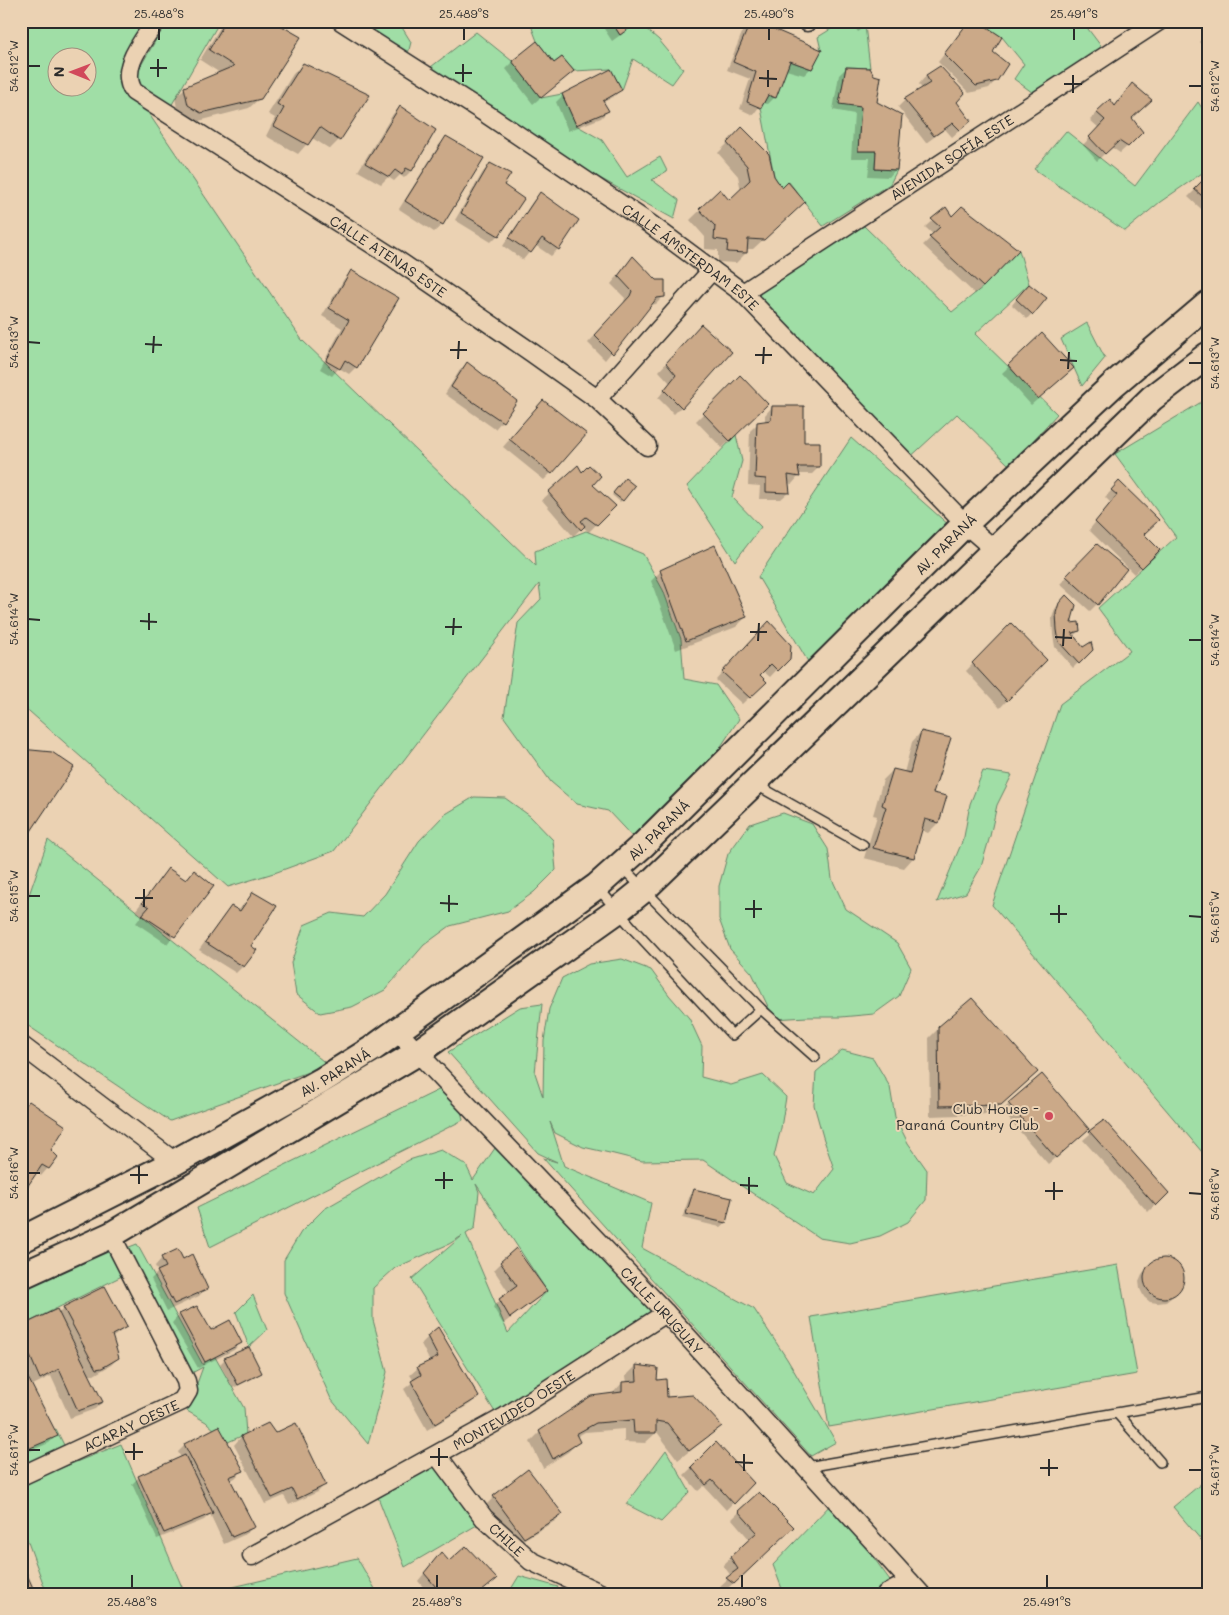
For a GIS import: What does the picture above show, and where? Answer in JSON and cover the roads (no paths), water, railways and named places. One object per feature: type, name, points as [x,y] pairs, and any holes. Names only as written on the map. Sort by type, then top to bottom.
[{"type":"street","name":"CALLE ATENAS ESTE","points":[[156,21],[137,51],[128,76],[129,85],[134,92],[394,258],[531,352],[597,399],[646,446]]},
{"type":"street","name":"CALLE ÁMSTERDAM ESTE","points":[[341,21],[486,113],[650,224],[743,293],[964,524],[995,550]]},
{"type":"street","name":"AVENIDA SOFÍA ESTE","points":[[743,293],[1159,21]]},
{"type":"street","points":[[597,399],[712,270]]},
{"type":"street","name":"AV. PARANÁ","points":[[21,1240],[175,1162],[321,1081],[372,1049],[597,886],[621,866],[964,524],[1114,384],[1208,304]]},
{"type":"street","name":"AV. PARANÁ","points":[[21,1276],[111,1235],[417,1053],[617,911],[643,890],[1152,398],[1208,355]]},
{"type":"street","name":"CALLE URUGUAY","points":[[397,1030],[666,1314],[916,1588]]},
{"type":"street","points":[[21,1045],[175,1162]]},
{"type":"street","name":"ACARAY OESTE","points":[[21,1476],[182,1401],[188,1391],[186,1381],[111,1235]]},
{"type":"street","name":"MONTEVIDEO OESTE","points":[[252,1556],[503,1418],[666,1314]]},
{"type":"street","name":"CHILE","points":[[437,1455],[484,1518],[531,1561],[602,1594]]},
{"type":"street","points":[[886,1594],[916,1588]]},
{"type":"lane","points":[[754,783],[864,845]]},
{"type":"lane","points":[[621,866],[762,1009],[815,1057]]},
{"type":"lane","points":[[597,886],[617,911],[732,1035],[762,1009]]},
{"type":"lane","points":[[806,1467],[1208,1397]]},
{"type":"lane","points":[[1117,1413],[1160,1462]]},
{"type":"place","name":"Club House - Paraná Country Club","points":[[1049,1116]]}]
